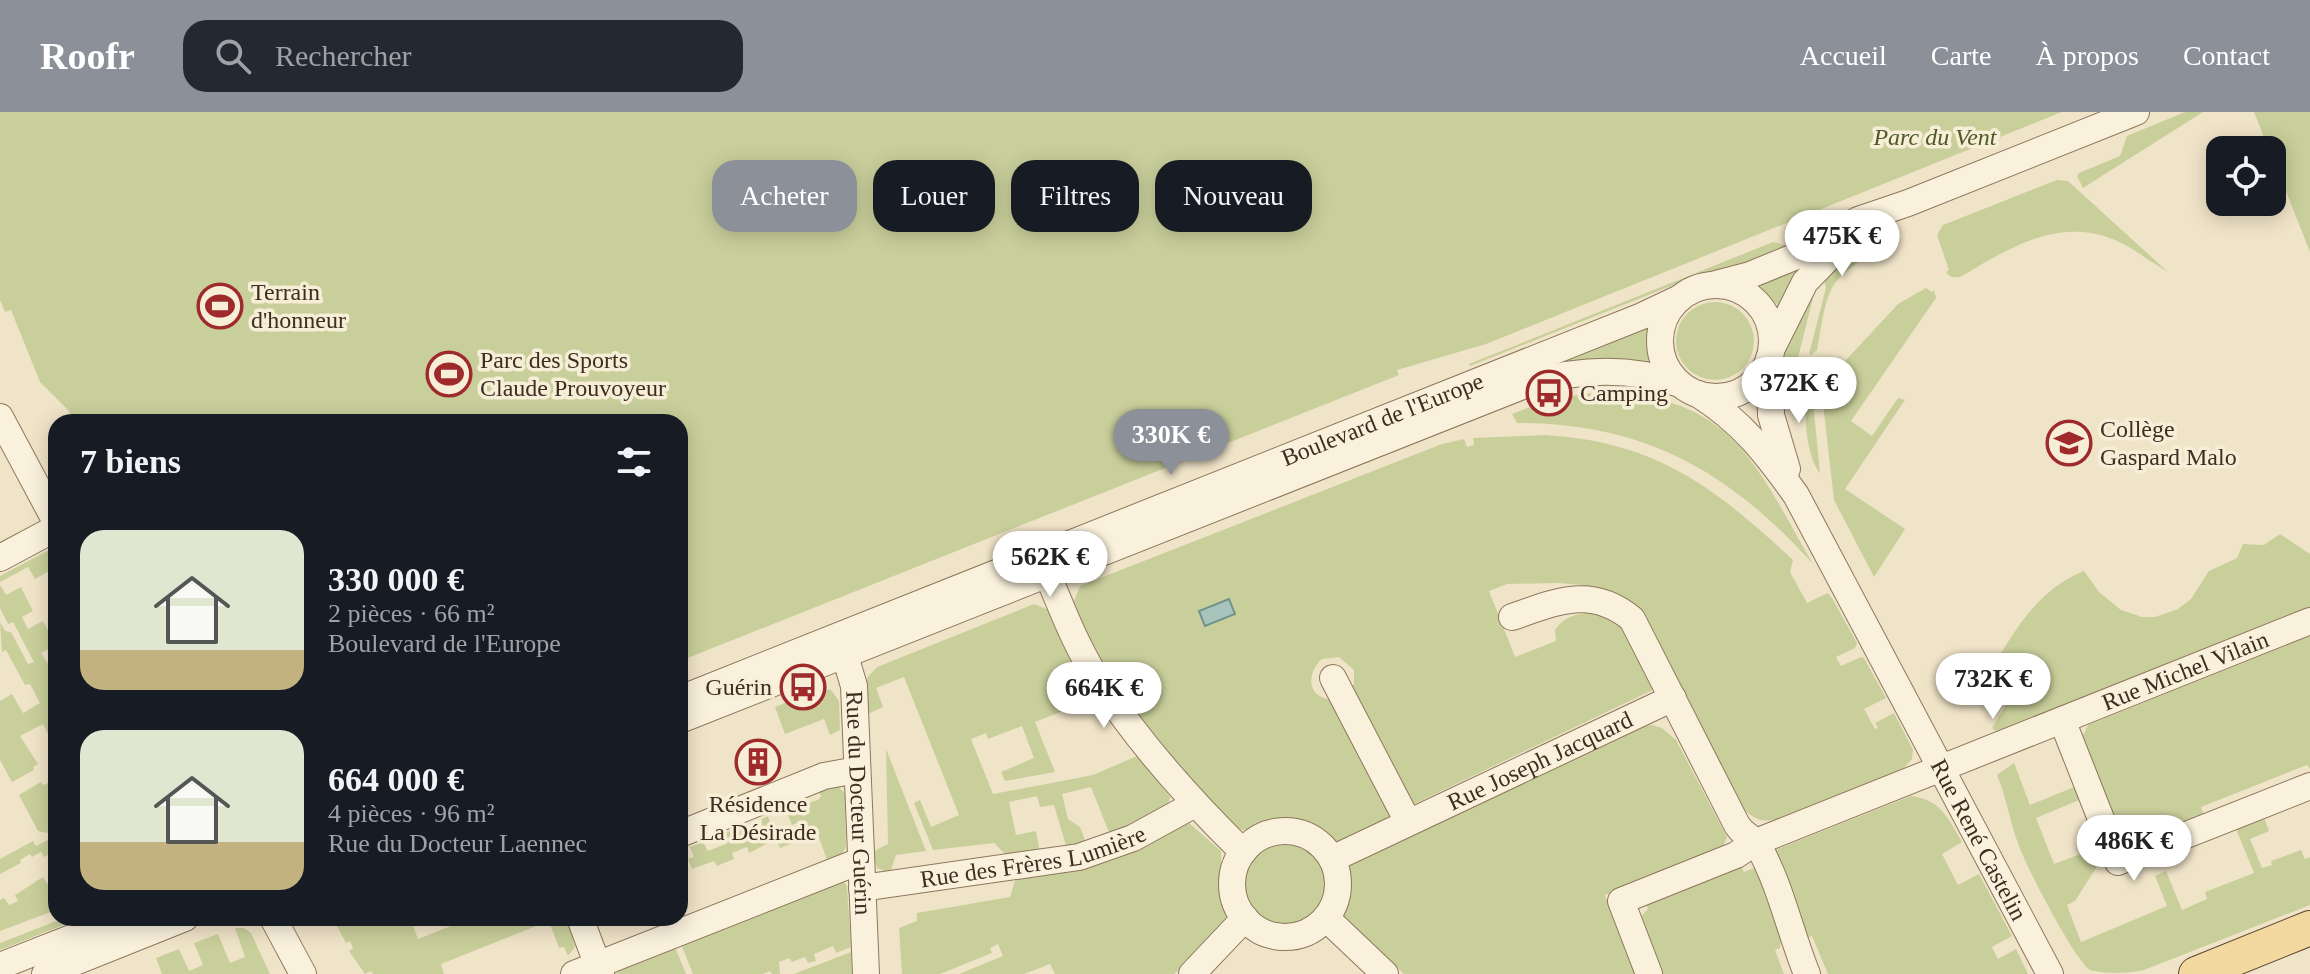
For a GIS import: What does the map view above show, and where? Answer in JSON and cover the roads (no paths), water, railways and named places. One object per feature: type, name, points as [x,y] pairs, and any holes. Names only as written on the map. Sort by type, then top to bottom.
[{"type":"main road","points":[[2196,974],[2310,928]]},
{"type":"main road","points":[[2238,974],[2310,945]]},
{"type":"street","points":[[1908,203],[1853,235],[1820,265],[1799,291],[1757,379],[1738,393],[1721,397],[1689,389],[1665,366],[1660,338],[1666,316],[1680,298],[1695,289],[1750,275],[1799,255],[1845,225],[2136,112]]},
{"type":"street","points":[[1712,285],[1735,288],[1755,300],[1770,325],[1770,354]]},
{"type":"street","name":"Boulevard de l'Europe","points":[[1044,565],[1680,298]]},
{"type":"street","name":"Rue René Castelin","points":[[1770,354],[1769,397],[1773,426],[1796,495]]},
{"type":"street","name":"Boulevard de l'Europe","points":[[688,696],[842,644],[1530,383],[1575,373],[1608,372],[1655,377],[1689,389]]},
{"type":"street","name":"Rue René Castelin","points":[[1689,389],[1738,423],[1761,446],[1796,495],[2050,974]]},
{"type":"street","points":[[0,417],[48,510]]},
{"type":"street","points":[[0,558],[48,530]]},
{"type":"street","points":[[1044,565],[1096,677],[1195,804],[1243,852]]},
{"type":"street","points":[[1512,617],[1583,598],[1614,606],[1637,627],[1740,830],[1756,842],[1783,901],[1807,974]]},
{"type":"street","name":"Rue Michel Vilain","points":[[1941,768],[2310,621]]},
{"type":"street","name":"Boulevard de l'Europe","points":[[688,716],[842,644]]},
{"type":"street","name":"Rue du Docteur Guérin","points":[[842,644],[854,686],[866,974]]},
{"type":"street","points":[[1333,678],[1408,822]]},
{"type":"street","name":"Rue Joseph Jacquard","points":[[1332,859],[1673,698]]},
{"type":"street","points":[[2062,720],[2118,862],[2310,786]]},
{"type":"street","points":[[1649,974],[1621,901],[1736,855],[1756,842],[1941,768]]},
{"type":"street","points":[[688,831],[815,780],[857,770]]},
{"type":"street","name":"Rue des Frères Lumière","points":[[862,888],[1079,857],[1133,838],[1195,804]]},
{"type":"street","points":[[1290,831],[1317,841],[1332,859],[1338,890],[1334,905],[1326,918],[1311,930],[1286,937],[1266,934],[1245,918],[1235,902],[1233,882],[1237,864],[1243,852],[1266,835],[1290,831]]},
{"type":"street","points":[[582,926],[590,971],[860,861]]},
{"type":"street","points":[[1192,974],[1245,918]]},
{"type":"street","points":[[1326,918],[1385,974]]},
{"type":"street","points":[[0,966],[102,926]]},
{"type":"street","points":[[45,974],[165,926]]},
{"type":"street","points":[[277,926],[303,974]]},
{"type":"water","points":[[1229,599],[1235,614],[1205,626],[1199,611]]},
{"type":"place","name":"Terrain d'honneur","points":[[220,306]]},
{"type":"place","name":"Parc des Sports Claude Prouvoyeur","points":[[449,374]]},
{"type":"place","name":"Camping","points":[[1549,393]]},
{"type":"place","name":"Collège Gaspard Malo","points":[[2069,443]]},
{"type":"place","name":"Guérin","points":[[803,687]]},
{"type":"place","name":"Résidence La Désirade","points":[[758,762]]},
{"type":"park label","name":"Parc du Vent","points":[[1935,137]]}]
